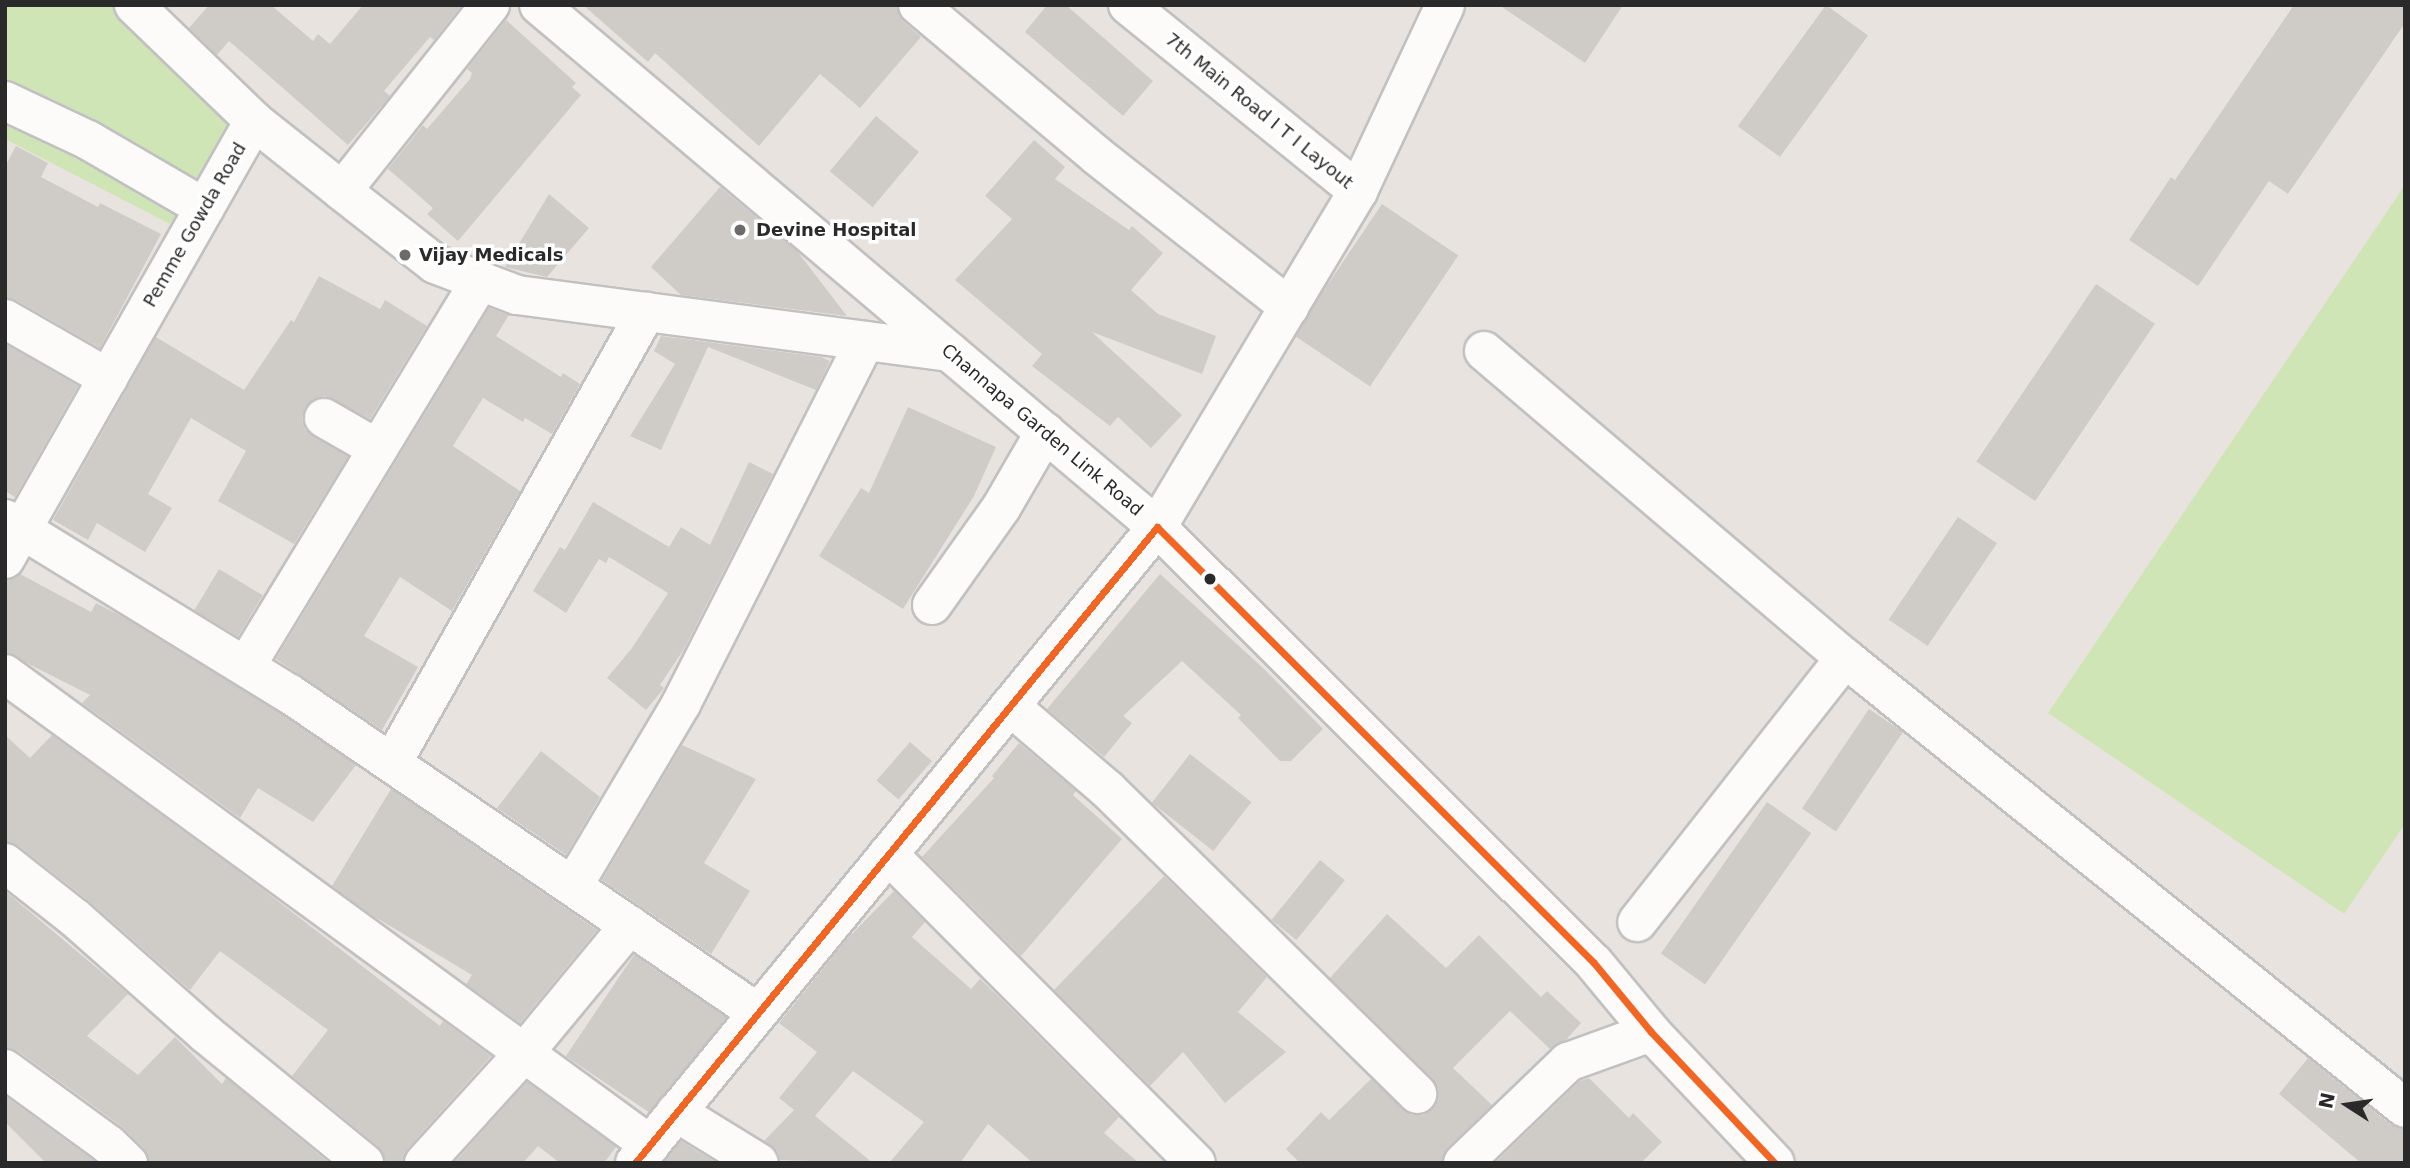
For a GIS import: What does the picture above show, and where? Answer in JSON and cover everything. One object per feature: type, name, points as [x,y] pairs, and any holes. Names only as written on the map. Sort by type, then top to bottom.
[{"type":"street","points":[[134,5],[254,121]]},
{"type":"street","points":[[342,191],[489,5]]},
{"type":"street","name":"Channapa Garden Link Road","points":[[538,5],[1157,527],[1594,963],[1651,1032],[1775,1163]]},
{"type":"street","points":[[918,5],[1096,156],[1289,307]]},
{"type":"street","name":"7th Main Road I T I Layout","points":[[1128,5],[1358,191]]},
{"type":"street","points":[[5,674],[524,1053],[642,1154],[1157,527],[1358,191],[1445,5]]},
{"type":"street","points":[[5,101],[88,140],[205,208]]},
{"type":"street","name":"Pemme Gowda Road","points":[[11,535],[108,378],[254,121],[435,264],[517,295],[949,352]]},
{"type":"street","points":[[246,666],[480,281]]},
{"type":"street","points":[[392,763],[646,312]]},
{"type":"street","points":[[5,319],[108,378]]},
{"type":"street","points":[[573,886],[681,704],[865,341]]},
{"type":"street","points":[[1484,351],[1845,658],[2405,1108]]},
{"type":"street","points":[[324,418],[378,449]]},
{"type":"street","points":[[932,605],[1001,508],[1045,432]]},
{"type":"street","points":[[11,535],[246,666],[758,1013]]},
{"type":"street","points":[[1637,922],[1845,658]]},
{"type":"street","points":[[1010,706],[1107,789],[1417,1094]]},
{"type":"street","points":[[888,855],[1196,1163]]},
{"type":"street","points":[[5,863],[365,1163]]},
{"type":"street","points":[[424,1163],[524,1053],[630,925]]},
{"type":"street","points":[[1463,1163],[1568,1062],[1651,1032]]},
{"type":"street","points":[[5,1069],[108,1144],[128,1163]]},
{"type":"street","points":[[676,1112],[759,1163]]},
{"type":"green space","points":[[5,5],[133,5],[251,103],[170,224],[5,139]]},
{"type":"green space","points":[[2405,185],[2405,824],[2344,914],[2048,713]]},
{"type":"building","points":[[209,5],[271,5],[313,41],[318,34],[330,44],[363,5],[462,5],[434,40],[430,37],[384,91],[390,96],[348,145],[229,41],[217,55],[189,28]]},
{"type":"building","points":[[583,5],[896,5],[903,21],[921,37],[860,108],[820,74],[759,146],[655,53],[648,62]]},
{"type":"building","points":[[1047,5],[1066,5],[1153,81],[1123,116],[1025,32]]},
{"type":"building","points":[[1499,5],[1623,5],[1585,63]]},
{"type":"building","points":[[1826,5],[1868,36],[1780,157],[1738,126]]},
{"type":"building","points":[[2294,5],[2405,5],[2405,23],[2288,194],[2269,181],[2198,286],[2129,240],[2171,177],[2175,180]]},
{"type":"building","points":[[506,20],[576,83],[572,87],[581,95],[458,241],[427,214],[433,208],[388,169],[423,125],[427,129],[470,79],[472,73],[467,69]]},
{"type":"building","points":[[876,116],[919,152],[873,207],[830,171]]},
{"type":"building","points":[[1034,140],[1065,167],[1055,179],[1129,230],[1132,226],[1163,253],[1131,290],[1158,314],[1216,336],[1202,374],[1092,332],[1182,415],[1151,448],[1118,417],[1110,426],[1032,366],[1042,354],[955,280],[1012,219],[985,196]]},
{"type":"building","points":[[16,146],[48,163],[41,177],[98,207],[100,203],[161,234],[100,348],[16,300],[5,297],[5,166]]},
{"type":"building","points":[[720,187],[797,251],[847,316],[681,295],[651,267]]},
{"type":"building","points":[[549,194],[589,228],[547,277],[505,267]]},
{"type":"building","points":[[1382,204],[1458,255],[1370,386],[1294,335]]},
{"type":"building","points":[[319,276],[380,309],[385,300],[427,326],[370,419],[325,396],[314,399],[305,407],[302,419],[305,430],[348,457],[294,544],[218,501],[246,451],[191,418],[148,494],[172,508],[145,552],[97,523],[88,540],[53,520],[156,337],[244,390],[291,320],[294,322]]},
{"type":"building","points":[[2096,284],[2155,324],[2035,501],[1976,461]]},
{"type":"building","points":[[489,308],[509,315],[496,336],[561,377],[563,373],[580,384],[552,434],[525,418],[523,422],[483,398],[453,446],[520,491],[452,611],[400,577],[364,636],[418,667],[382,730],[276,659]]},
{"type":"building","points":[[661,336],[821,357],[830,361],[816,390],[708,347],[661,450],[630,436],[675,364],[654,351]]},
{"type":"building","points":[[5,344],[78,386],[15,497],[5,491]]},
{"type":"building","points":[[908,407],[996,447],[974,496],[903,609],[819,556],[861,488],[869,493]]},
{"type":"building","points":[[749,462],[773,474],[684,649],[660,685],[664,688],[646,710],[607,678],[632,648],[668,593],[609,557],[606,563],[599,559],[566,613],[533,591],[560,547],[565,550],[593,502],[669,547],[681,527],[710,545]]},
{"type":"building","points":[[1958,517],[1997,543],[1928,646],[1889,620]]},
{"type":"building","points":[[219,569],[263,595],[238,636],[194,610]]},
{"type":"building","points":[[20,574],[91,612],[96,603],[125,618],[278,712],[356,765],[313,822],[258,788],[240,818],[82,703],[90,695],[5,652],[5,581]]},
{"type":"building","points":[[1160,574],[1263,668],[1323,729],[1291,761],[1280,761],[1238,718],[1241,715],[1182,661],[1123,716],[1132,723],[1104,757],[1047,709]]},
{"type":"building","points":[[1869,709],[1903,732],[1836,831],[1802,808]]},
{"type":"building","points":[[5,735],[30,758],[52,735],[253,882],[440,1026],[443,1021],[491,1056],[408,1148],[403,1163],[385,1163],[378,1146],[292,1076],[328,1030],[220,951],[190,990],[89,901],[19,846],[5,842]]},
{"type":"building","points":[[910,742],[932,761],[898,800],[877,780]]},
{"type":"building","points":[[1019,743],[1076,791],[1073,795],[1122,839],[1021,956],[922,857],[994,778],[992,776]]},
{"type":"building","points":[[682,745],[756,779],[704,863],[750,891],[711,954],[602,880]]},
{"type":"building","points":[[541,751],[600,797],[566,855],[497,808]]},
{"type":"building","points":[[1190,754],[1251,802],[1213,851],[1152,803]]},
{"type":"building","points":[[391,789],[597,930],[520,1023],[466,984],[472,975],[370,914],[332,886]]},
{"type":"building","points":[[1767,802],[1811,833],[1705,985],[1661,954]]},
{"type":"building","points":[[1320,860],[1345,880],[1296,940],[1272,920]]},
{"type":"building","points":[[1164,876],[1267,977],[1238,1012],[1286,1052],[1225,1103],[1183,1052],[1150,1086],[1054,990]]},
{"type":"building","points":[[5,891],[128,994],[87,1036],[138,1075],[175,1037],[222,1084],[226,1078],[329,1163],[149,1163],[144,1148],[121,1126],[18,1051],[5,1047]]},
{"type":"building","points":[[894,891],[925,922],[912,937],[971,989],[980,979],[1000,998],[1119,1117],[1104,1133],[1139,1163],[1033,1163],[988,1124],[960,1163],[889,1163],[924,1122],[853,1071],[815,1116],[873,1163],[780,1160],[778,1152],[764,1141],[794,1110],[779,1098],[817,1052],[779,1023],[847,939]]},
{"type":"building","points":[[1387,914],[1446,968],[1479,935],[1541,997],[1547,991],[1581,1023],[1566,1040],[1550,1049],[1510,1011],[1453,1068],[1492,1105],[1448,1147],[1442,1163],[1300,1163],[1286,1149],[1321,1112],[1329,1120],[1371,1079],[1411,1115],[1423,1115],[1432,1110],[1438,1100],[1438,1089],[1432,1078],[1330,978]]},
{"type":"building","points":[[634,955],[727,1018],[659,1119],[566,1056]]},
{"type":"building","points":[[2308,1058],[2391,1125],[2405,1129],[2405,1163],[2361,1163],[2279,1094]]},
{"type":"building","points":[[1589,1078],[1629,1118],[1633,1113],[1662,1142],[1641,1163],[1495,1163],[1580,1081]]},
{"type":"building","points":[[527,1082],[616,1147],[604,1163],[560,1163],[538,1146],[523,1163],[454,1163]]},
{"type":"building","points":[[5,1096],[96,1163],[46,1163],[5,1122]]},
{"type":"building","points":[[681,1141],[717,1163],[664,1162]]},
{"type":"transit line","points":[[635,1163],[1157,527],[1594,963],[1651,1032],[1775,1163]]},
{"type":"place","name":"Devine Hospital","points":[[740,230]]},
{"type":"place","name":"Vijay Medicals","points":[[405,255]]}]
